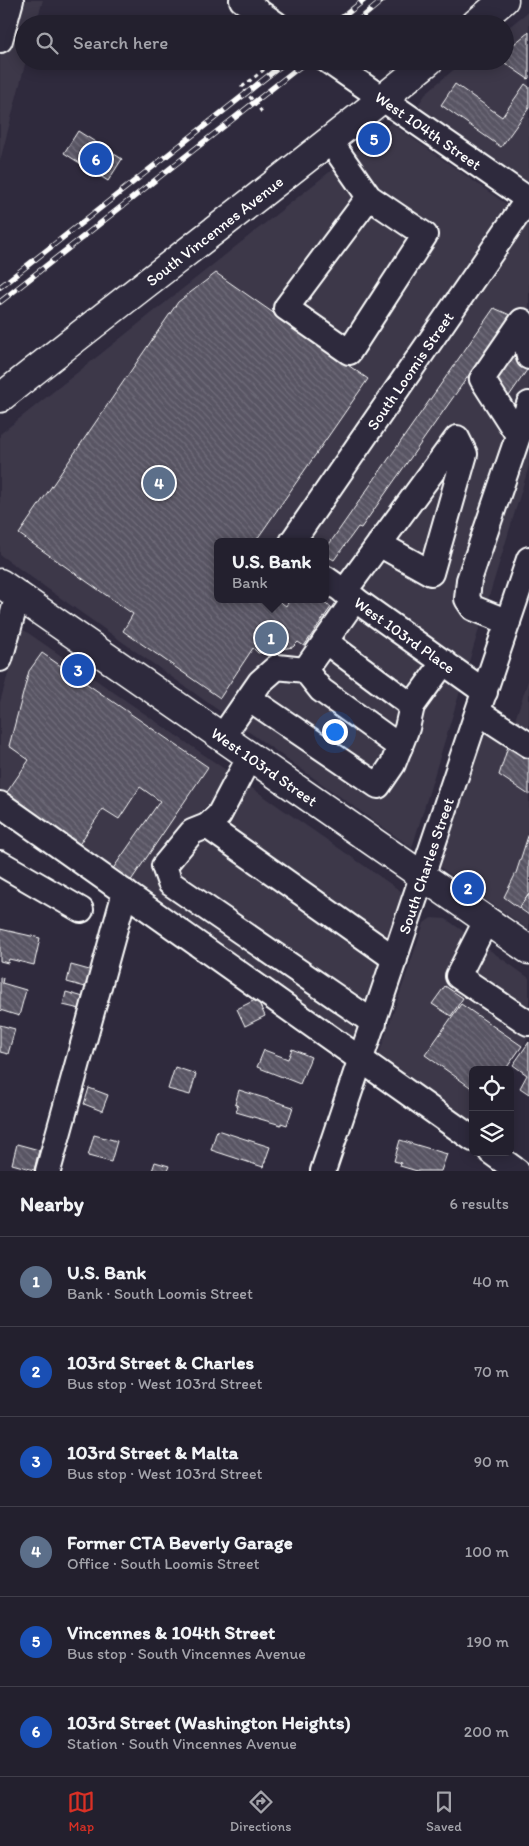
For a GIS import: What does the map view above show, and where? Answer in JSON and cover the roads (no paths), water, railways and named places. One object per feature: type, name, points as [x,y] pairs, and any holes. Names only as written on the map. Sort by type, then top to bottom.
[{"type":"main road","points":[[486,15],[504,0]]},
{"type":"main road","name":"South Vincennes Avenue","points":[[0,398],[122,301],[330,141],[418,70]]},
{"type":"main road","name":"West 103rd Street","points":[[9,589],[529,950]]},
{"type":"street","points":[[0,40],[11,0]]},
{"type":"street","points":[[242,0],[263,15]]},
{"type":"street","name":"West 104th Street","points":[[341,70],[528,200]]},
{"type":"street","points":[[330,141],[369,197],[425,235],[349,352],[286,308],[369,197]]},
{"type":"street","name":"South Loomis Street","points":[[295,538],[528,200]]},
{"type":"street","points":[[518,435],[482,379],[522,321],[529,357]]},
{"type":"street","points":[[508,622],[473,608],[467,599],[469,580],[529,404]]},
{"type":"street","points":[[305,670],[325,641],[379,544],[457,438],[465,454],[431,574],[379,544]]},
{"type":"street","name":"South Charles Street","points":[[323,1171],[529,558]]},
{"type":"street","name":"West 103rd Place","points":[[329,581],[444,662],[481,702],[529,745]]},
{"type":"street","points":[[0,659],[9,589]]},
{"type":"street","points":[[325,641],[412,706]]},
{"type":"street","points":[[250,698],[378,786],[394,764],[407,728],[412,706],[444,662]]},
{"type":"street","points":[[222,737],[260,682],[277,667],[305,670],[321,690],[400,747]]},
{"type":"street","points":[[250,756],[219,814],[207,826],[192,832],[164,866],[170,883],[374,1023]]},
{"type":"street","points":[[0,804],[469,1136]]},
{"type":"street","points":[[207,826],[394,959]]},
{"type":"street","points":[[0,864],[81,910]]},
{"type":"street","points":[[48,1171],[125,892]]},
{"type":"street","points":[[486,921],[458,976],[529,1022]]},
{"type":"street","points":[[496,1156],[517,1171]]},
{"type":"railway","points":[[345,15],[364,0]]},
{"type":"railway","points":[[365,15],[383,0]]},
{"type":"railway","points":[[0,287],[276,70]]},
{"type":"railway","points":[[0,302],[296,70]]},
{"type":"place","name":"Vincennes & 104th Street","points":[[374,139]]},
{"type":"place","name":"103rd Street (Washington Heights)","points":[[96,159]]},
{"type":"place","name":"Former CTA Beverly Garage","points":[[159,483]]},
{"type":"place","name":"U.S. Bank","points":[[271,638]]},
{"type":"place","name":"103rd Street & Malta","points":[[78,670]]},
{"type":"place","name":"103rd Street & Charles","points":[[468,888]]}]
